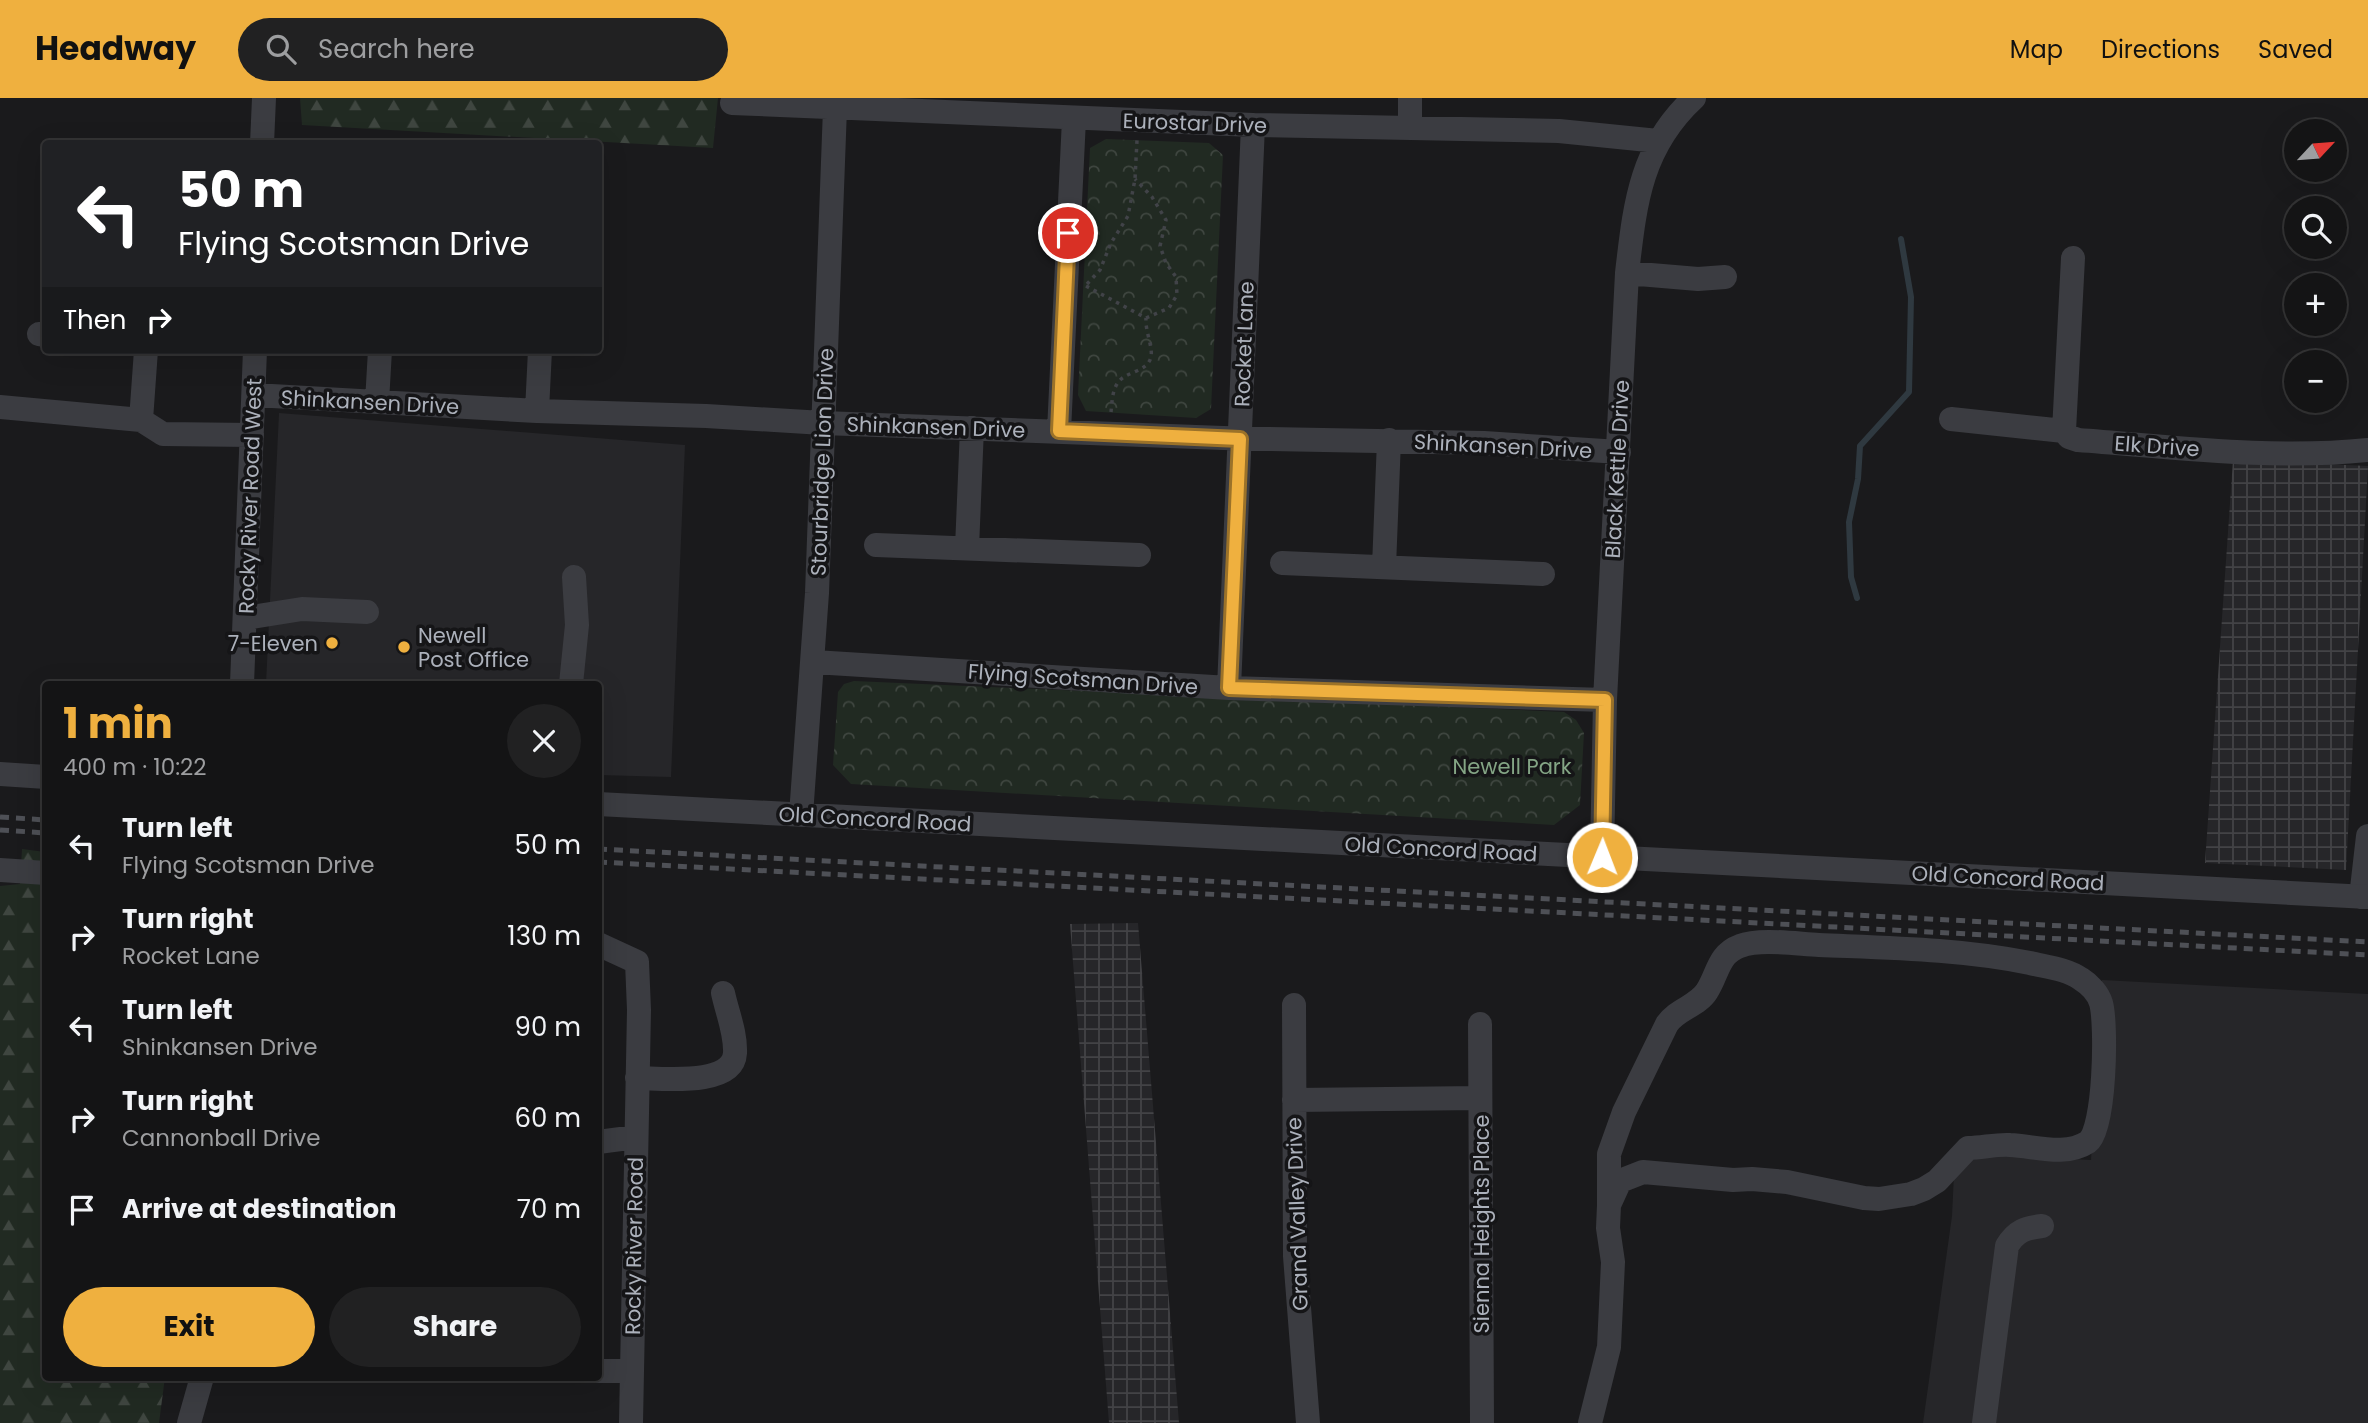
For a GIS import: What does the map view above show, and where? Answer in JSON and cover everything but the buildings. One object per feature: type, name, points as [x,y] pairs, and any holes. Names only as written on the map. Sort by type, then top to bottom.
[{"type":"street","points":[[262,140],[264,98]]},
{"type":"street","points":[[1410,98],[1410,128]]},
{"type":"street","name":"Black Kettle Drive","points":[[1602,857],[1605,700],[1627,273],[1634,213],[1648,161],[1658,141],[1682,109],[1694,98]]},
{"type":"street","name":"Eurostar Drive","points":[[732,103],[1074,119],[1559,131],[1658,141]]},
{"type":"street","name":"Stourbridge Lion Drive","points":[[801,815],[814,662],[835,108]]},
{"type":"street","points":[[1059,431],[1074,119]]},
{"type":"street","name":"Rocket Lane","points":[[1229,688],[1253,125]]},
{"type":"street","points":[[2064,431],[2073,258]]},
{"type":"street","points":[[1627,273],[1698,279],[1725,277]]},
{"type":"street","points":[[141,420],[146,354]]},
{"type":"street","name":"Rocky River Road West","points":[[243,681],[255,354]]},
{"type":"street","points":[[377,402],[380,354]]},
{"type":"street","points":[[537,411],[540,354]]},
{"type":"street","name":"Shinkansen Drive","points":[[254,395],[823,423],[1240,439],[1389,440],[1619,452]]},
{"type":"street","points":[[0,407],[141,420],[163,433],[252,435]]},
{"type":"street","name":"Elk Drive","points":[[1951,419],[2064,431],[2068,437],[2078,440],[2298,455],[2368,450]]},
{"type":"street","points":[[967,548],[972,428]]},
{"type":"street","points":[[1384,567],[1389,440]]},
{"type":"street","points":[[876,545],[1139,555]]},
{"type":"street","points":[[1282,563],[1543,573]]},
{"type":"street","points":[[571,681],[577,625],[574,577]]},
{"type":"street","points":[[246,618],[302,609],[367,612]]},
{"type":"street","name":"Flying Scotsman Drive","points":[[814,662],[1229,688],[1605,700]]},
{"type":"street","points":[[0,774],[42,777]]},
{"type":"street","name":"Old Concord Road","points":[[602,804],[2365,897]]},
{"type":"street","points":[[2365,897],[2368,836]]},
{"type":"street","points":[[0,870],[42,873]]},
{"type":"street","points":[[1590,1423],[1609,1347],[1613,1262],[1608,1228],[1609,1154],[1624,1112],[1674,1014],[1706,993],[1721,960],[1737,946],[1746,943],[1799,944],[1993,956],[2057,969],[2078,977],[2091,986],[2100,999],[2104,1020],[2104,1047],[2098,1126],[2092,1140],[2082,1145],[2071,1149],[2039,1149],[2008,1144],[1968,1148],[1937,1181],[1924,1189],[1879,1199],[1787,1182],[1752,1179],[1733,1181],[1643,1172],[1620,1181],[1609,1205]]},
{"type":"street","name":"Rocky River Road","points":[[602,946],[637,962],[639,1010],[631,1423]]},
{"type":"street","points":[[637,1073],[698,1078],[725,1071],[732,1064],[735,1055],[723,993]]},
{"type":"street","name":"Grand Valley Drive","points":[[1294,1005],[1295,1256],[1308,1423]]},
{"type":"street","name":"Sienna Heights Place","points":[[1480,1024],[1482,1423]]},
{"type":"street","points":[[1294,1100],[1480,1098]]},
{"type":"street","points":[[602,1141],[636,1137]]},
{"type":"street","points":[[1984,1423],[2007,1246],[2014,1233],[2027,1227],[2042,1226]]},
{"type":"street","points":[[602,1371],[631,1371]]},
{"type":"street","points":[[189,1423],[201,1381]]},
{"type":"path","points":[[1137,134],[1135,179],[1128,216],[1111,243],[1100,270],[1084,285],[1146,318]]},
{"type":"path","points":[[1135,179],[1152,197],[1166,220],[1160,246],[1178,285],[1177,295],[1169,308],[1146,318]]},
{"type":"path","points":[[1110,416],[1116,385],[1121,379],[1147,364],[1150,359],[1146,318]]},
{"type":"shaded area","points":[[279,413],[685,445],[671,777],[602,775],[602,681],[266,681]]},
{"type":"shaded area","points":[[2233,460],[2368,466],[2346,870],[2205,863]]},
{"type":"shaded area","points":[[1138,923],[1179,1423],[1109,1423],[1070,924]]},
{"type":"shaded area","points":[[2102,980],[2368,994],[2368,1423],[1923,1423],[1952,1216],[1955,1153],[2091,1160]]},
{"type":"green space","points":[[300,98],[718,98],[713,148],[302,125]]},
{"type":"green space","points":[[1106,139],[1209,143],[1223,155],[1211,409],[1196,418],[1086,411],[1078,395],[1090,148]]},
{"type":"green space","name":"Newell Park","points":[[854,681],[1564,712],[1576,720],[1584,733],[1580,805],[1554,825],[851,784],[833,765],[838,692],[844,684]]},
{"type":"green space","points":[[22,849],[42,852],[42,1381],[164,1381],[159,1423],[0,1423],[0,886],[20,884]]},
{"type":"waterway","points":[[1857,598],[1851,577],[1849,522],[1858,479],[1860,446],[1909,392],[1911,297],[1901,239]]},
{"type":"railway","points":[[0,817],[42,820]]},
{"type":"railway","points":[[0,830],[42,833]]},
{"type":"railway","points":[[602,849],[2368,942]]},
{"type":"railway","points":[[602,862],[2368,955]]},
{"type":"place","name":"7-Eleven","points":[[332,643]]},
{"type":"place","name":"Newell Post Office","points":[[404,647]]},
{"type":"route","points":[[1068,233],[1059,431],[1240,439],[1229,688],[1605,700],[1602,857]]}]
